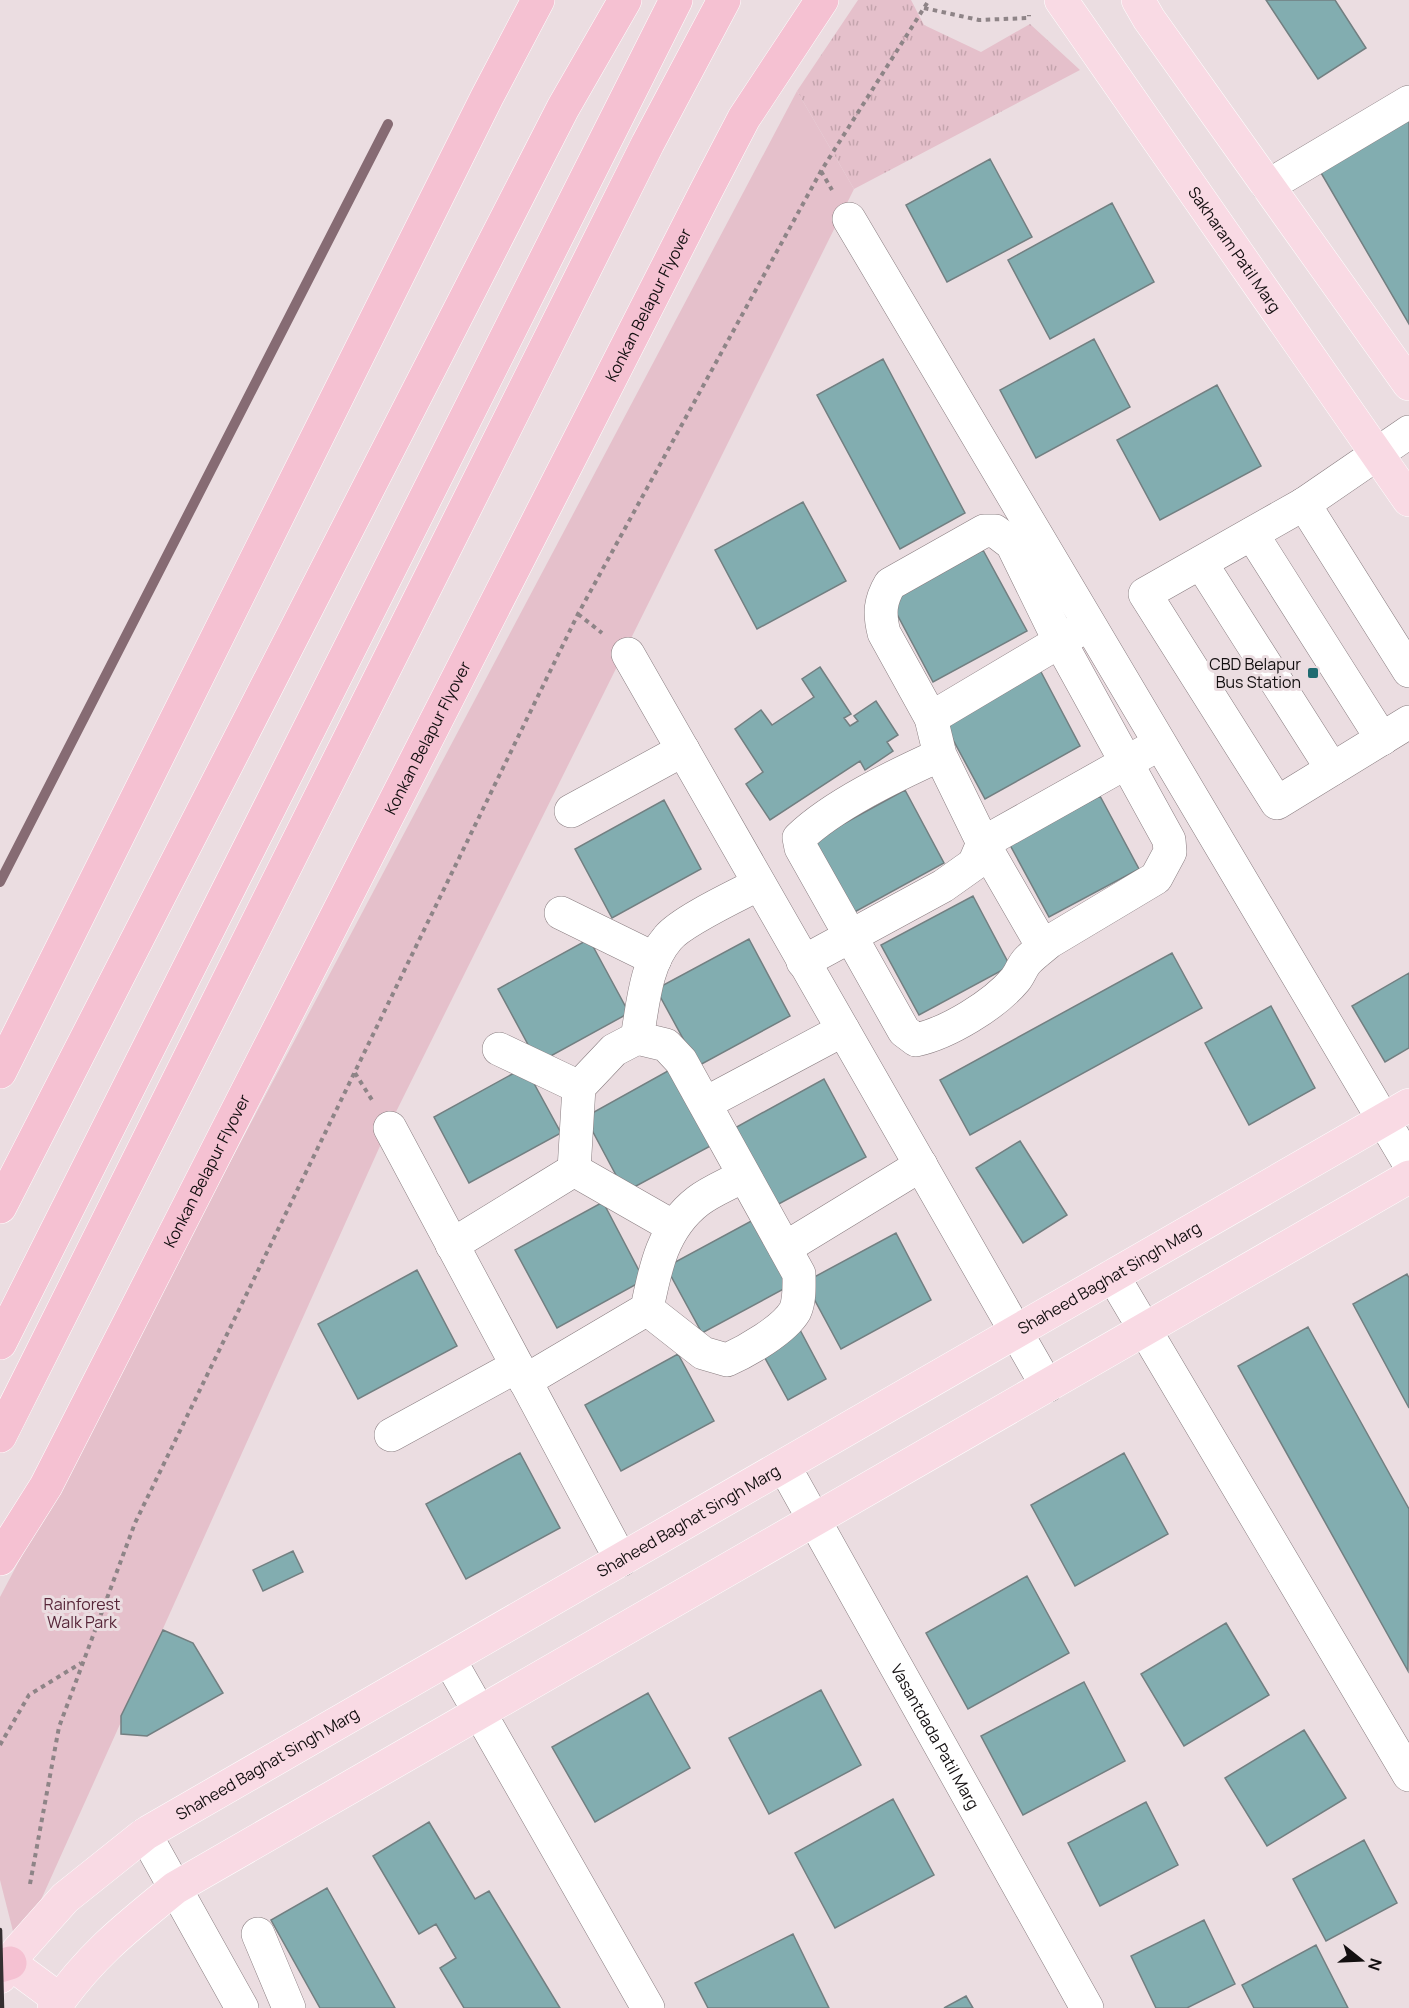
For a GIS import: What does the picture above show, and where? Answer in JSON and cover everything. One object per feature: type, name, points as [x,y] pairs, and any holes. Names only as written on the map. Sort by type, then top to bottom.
[{"type":"highway","points":[[0,1072],[487,97],[538,0]]},
{"type":"highway","points":[[0,1207],[563,108],[626,0]]},
{"type":"highway","points":[[0,1343],[676,0]]},
{"type":"highway","points":[[0,1437],[638,164],[724,0]]},
{"type":"highway","name":"Konkan Belapur Flyover","points":[[0,1559],[46,1486],[744,118],[822,0]]},
{"type":"main road","points":[[1138,0],[1409,384]]},
{"type":"main road","name":"Sakharam Patil Marg","points":[[1069,2],[1409,500]]},
{"type":"main road","name":"Shaheed Baghat Singh Marg","points":[[3,1969],[65,1898],[145,1834],[1396,1113]]},
{"type":"main road","points":[[3,1969],[57,2004],[107,1943],[175,1888],[1409,1177]]},
{"type":"street","points":[[1268,186],[1409,102]]},
{"type":"street","points":[[849,219],[1159,744],[1396,1113],[1409,1163]]},
{"type":"street","points":[[1252,534],[1395,730],[1277,803],[1145,594],[1304,504],[1409,432]]},
{"type":"street","points":[[1304,504],[1409,671]]},
{"type":"street","points":[[940,755],[890,780],[812,826],[800,838],[801,848],[904,1032],[916,1040],[930,1037],[993,1001],[1016,979],[1027,961],[1043,947],[1156,878],[1170,852],[1169,840],[1060,642],[1011,544],[995,531],[984,531],[890,584],[881,598],[880,619],[884,633],[931,718],[940,755],[983,843],[1043,947]]},
{"type":"street","points":[[1201,563],[1332,770]]},
{"type":"street","points":[[931,718],[1088,625]]},
{"type":"street","points":[[628,654],[1047,1386]]},
{"type":"street","points":[[803,962],[943,886],[974,864],[983,843],[1159,744]]},
{"type":"street","points":[[571,811],[683,750]]},
{"type":"street","points":[[637,1038],[647,984],[655,959],[669,937],[759,884]]},
{"type":"street","points":[[561,913],[655,959]]},
{"type":"street","points":[[705,1103],[843,1030]]},
{"type":"street","points":[[574,1170],[579,1087],[614,1050],[637,1038],[666,1045],[681,1061],[799,1274],[795,1310],[786,1321],[747,1351],[727,1360],[704,1353],[646,1309]]},
{"type":"street","points":[[499,1048],[579,1087]]},
{"type":"street","points":[[390,1128],[621,1560]]},
{"type":"street","points":[[785,1248],[921,1165]]},
{"type":"street","points":[[574,1170],[672,1226]]},
{"type":"street","points":[[452,1245],[574,1170]]},
{"type":"street","points":[[646,1309],[655,1266],[672,1226],[698,1200],[743,1176]]},
{"type":"street","points":[[1113,1276],[1409,1775]]},
{"type":"street","points":[[391,1435],[521,1373],[646,1309]]},
{"type":"street","name":"Vasantdada Patil Marg","points":[[784,1466],[1088,2008]]},
{"type":"street","points":[[449,1659],[648,2008]]},
{"type":"street","points":[[145,1834],[242,2008]]},
{"type":"street","points":[[258,1934],[289,2008]]},
{"type":"path","points":[[29,1892],[59,1727],[135,1523],[578,614],[821,171],[929,0]]},
{"type":"path","points":[[924,8],[979,20],[1029,18],[1027,9]]},
{"type":"path","points":[[0,1745],[29,1695],[83,1662]]},
{"type":"green space","points":[[858,0],[911,0],[924,25],[981,52],[1030,24],[1080,70],[854,189],[797,91]]},
{"type":"green space","name":"Rainforest Walk Park","points":[[797,91],[854,189],[389,1126],[18,1951],[0,1880],[0,1597]]},
{"type":"building","points":[[1266,0],[1335,0],[1366,48],[1318,79]]},
{"type":"building","points":[[1409,112],[1409,324],[1317,166]]},
{"type":"building","points":[[990,159],[1032,237],[947,282],[906,205]]},
{"type":"building","points":[[1112,203],[1154,282],[1050,339],[1008,260]]},
{"type":"building","points":[[1094,339],[1130,407],[1036,458],[1000,390]]},
{"type":"building","points":[[883,359],[965,513],[900,549],[817,395]]},
{"type":"building","points":[[1217,385],[1261,466],[1160,520],[1117,440]]},
{"type":"building","points":[[803,502],[846,581],[757,629],[715,550]]},
{"type":"building","points":[[983,550],[1027,631],[933,682],[890,601]]},
{"type":"building","points":[[820,667],[851,714],[844,718],[850,726],[858,721],[854,716],[876,701],[898,735],[887,742],[893,751],[865,770],[860,761],[770,820],[746,784],[763,772],[735,729],[761,710],[772,725],[814,697],[802,679]]},
{"type":"building","points":[[1040,670],[1080,746],[985,799],[944,723]]},
{"type":"building","points":[[905,790],[944,863],[851,914],[812,841]]},
{"type":"building","points":[[1100,796],[1139,869],[1049,917],[1010,845]]},
{"type":"building","points":[[664,800],[701,869],[612,918],[575,849]]},
{"type":"building","points":[[973,896],[1010,966],[919,1015],[881,945]]},
{"type":"building","points":[[589,939],[629,1013],[538,1063],[498,989]]},
{"type":"building","points":[[749,939],[790,1016],[698,1066],[656,989]]},
{"type":"building","points":[[1172,953],[1202,1008],[970,1135],[940,1080]]},
{"type":"building","points":[[1409,973],[1409,1048],[1385,1062],[1352,1006]]},
{"type":"building","points":[[1271,1006],[1315,1088],[1249,1125],[1205,1043]]},
{"type":"building","points":[[525,1067],[561,1133],[469,1183],[434,1117]]},
{"type":"building","points":[[675,1067],[716,1143],[625,1192],[585,1117]]},
{"type":"building","points":[[824,1079],[866,1157],[775,1206],[733,1129]]},
{"type":"building","points":[[1020,1141],[1067,1215],[1023,1243],[976,1168]]},
{"type":"building","points":[[603,1202],[644,1280],[557,1328],[515,1250]]},
{"type":"building","points":[[755,1219],[791,1285],[702,1333],[666,1267]]},
{"type":"building","points":[[896,1233],[931,1300],[841,1349],[805,1282]]},
{"type":"building","points":[[417,1270],[457,1346],[358,1399],[318,1324]]},
{"type":"building","points":[[1407,1274],[1409,1278],[1409,1408],[1353,1304]]},
{"type":"building","points":[[1308,1327],[1409,1509],[1408,1671],[1238,1366]]},
{"type":"building","points":[[799,1328],[826,1379],[788,1400],[760,1349]]},
{"type":"building","points":[[678,1354],[714,1421],[621,1471],[585,1405]]},
{"type":"building","points":[[520,1453],[560,1528],[466,1579],[426,1504]]},
{"type":"building","points":[[1124,1453],[1168,1534],[1075,1586],[1031,1505]]},
{"type":"building","points":[[293,1551],[303,1572],[263,1591],[253,1570]]},
{"type":"building","points":[[1027,1576],[1069,1653],[968,1709],[926,1633]]},
{"type":"building","points":[[1226,1623],[1269,1695],[1184,1746],[1141,1674]]},
{"type":"building","points":[[163,1630],[193,1643],[223,1693],[147,1736],[121,1734],[121,1716]]},
{"type":"building","points":[[1084,1682],[1125,1761],[1023,1815],[981,1736]]},
{"type":"building","points":[[821,1690],[861,1765],[769,1814],[729,1738]]},
{"type":"building","points":[[648,1693],[690,1768],[595,1822],[552,1747]]},
{"type":"building","points":[[1304,1730],[1346,1798],[1267,1846],[1225,1778]]},
{"type":"building","points":[[893,1799],[934,1875],[835,1928],[795,1853]]},
{"type":"building","points":[[1146,1802],[1178,1865],[1100,1906],[1068,1843]]},
{"type":"building","points":[[429,1822],[475,1899],[489,1891],[560,2008],[464,2008],[440,1968],[456,1958],[436,1924],[419,1934],[373,1856]]},
{"type":"building","points":[[1364,1840],[1397,1903],[1326,1941],[1293,1879]]},
{"type":"building","points":[[327,1888],[395,2008],[320,2008],[271,1920]]},
{"type":"building","points":[[1204,1920],[1235,1984],[1187,2008],[1156,2008],[1131,1956]]},
{"type":"building","points":[[793,1934],[829,2008],[708,2008],[695,1983]]},
{"type":"building","points":[[1316,1945],[1348,2008],[1254,2008],[1242,1985]]},
{"type":"building","points":[[966,1996],[973,2008],[944,2008]]},
{"type":"waterway","points":[[0,882],[388,124]]},
{"type":"railway","points":[[0,1930],[2,2008]]},
{"type":"place","name":"CBD Belapur Bus Station","points":[[1313,673]]}]
